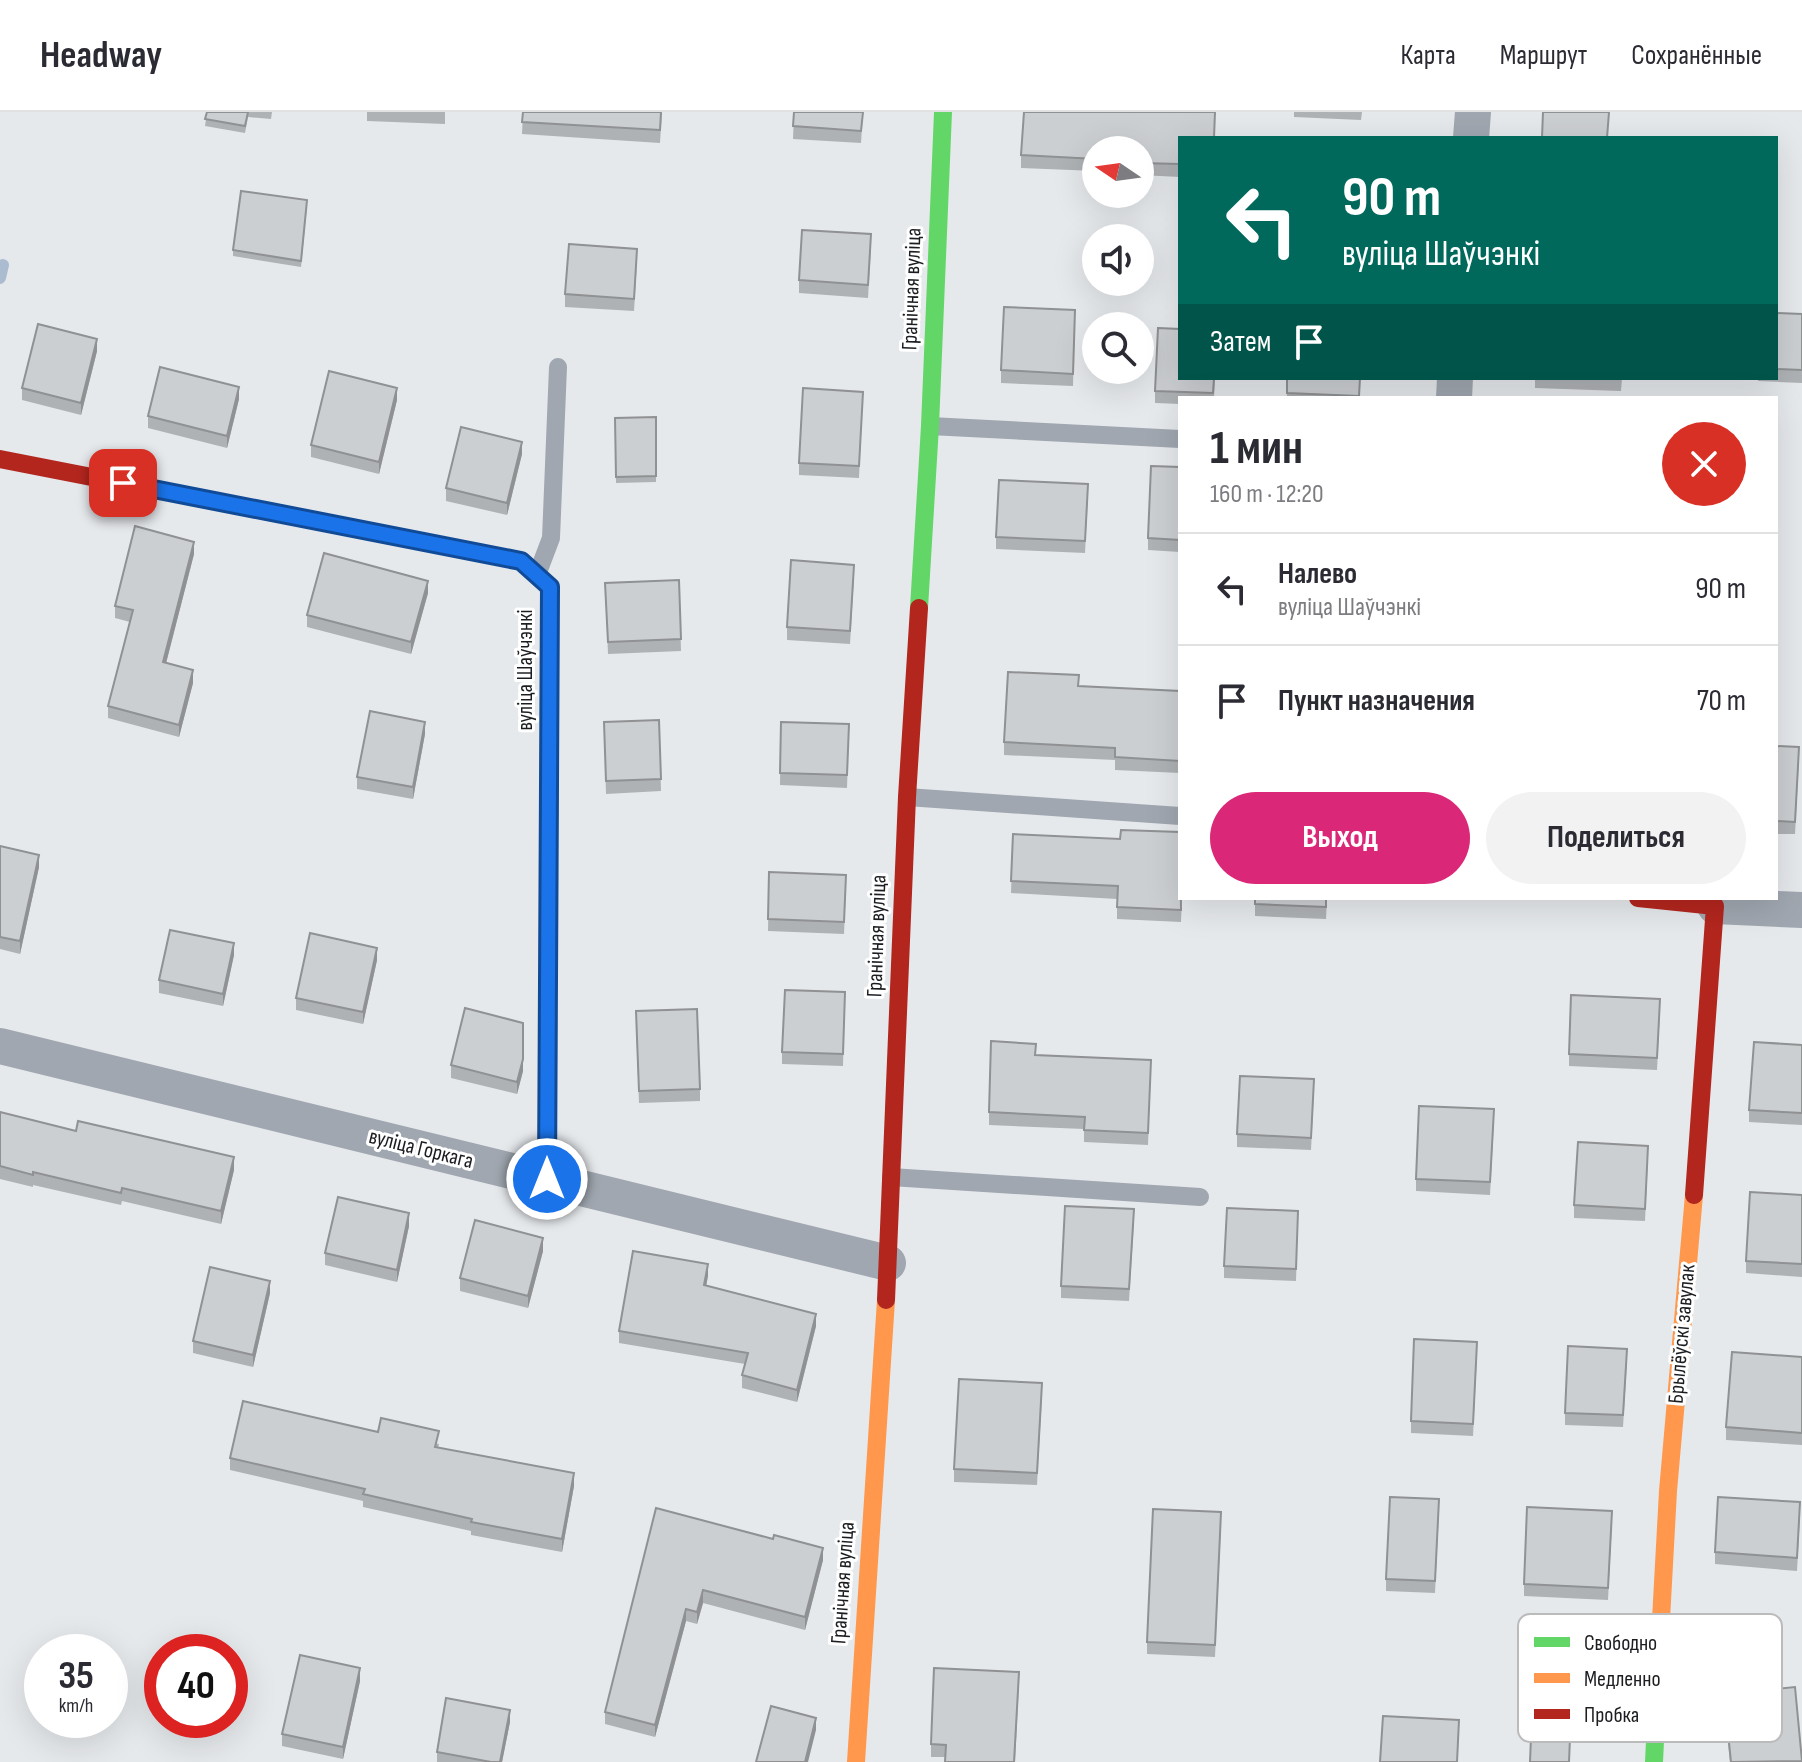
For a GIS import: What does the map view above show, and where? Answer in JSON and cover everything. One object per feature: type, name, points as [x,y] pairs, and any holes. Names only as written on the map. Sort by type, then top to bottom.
[{"type":"street","name":"Гранічная вуліца","points":[[856,1762],[888,1263],[907,797],[930,426],[943,112]]},
{"type":"street","points":[[1471,136],[1473,112]]},
{"type":"street","points":[[0,459],[521,561],[537,575]]},
{"type":"street","name":"вуліца Шаўчэнкі","points":[[537,575],[550,587],[547,1179]]},
{"type":"street","points":[[1657,900],[1802,910]]},
{"type":"street","name":"Брылёўскі завулак","points":[[1662,1614],[1668,1491],[1700,1128],[1715,906]]},
{"type":"street","name":"вуліца Горкага","points":[[0,1046],[888,1263]]},
{"type":"street","name":"Брылёўскі завулак","points":[[1654,1762],[1655,1742]]},
{"type":"lane","points":[[537,575],[551,538],[558,367]]},
{"type":"lane","points":[[930,426],[1178,439]]},
{"type":"lane","points":[[907,797],[1178,816]]},
{"type":"lane","points":[[891,1177],[1200,1197]]},
{"type":"building","points":[[207,112],[248,112],[245,126],[205,119]]},
{"type":"building","points":[[523,112],[661,112],[660,130],[522,122]]},
{"type":"building","points":[[794,112],[863,112],[861,131],[793,126]]},
{"type":"building","points":[[1024,112],[1215,112],[1214,136],[1178,136],[1178,164],[1154,163],[1154,136],[1082,136],[1082,158],[1021,155]]},
{"type":"building","points":[[1543,112],[1609,112],[1607,136],[1542,136]]},
{"type":"building","points":[[241,191],[307,200],[301,261],[233,250]]},
{"type":"building","points":[[802,230],[871,234],[868,285],[799,280]]},
{"type":"building","points":[[569,244],[637,249],[634,299],[565,294]]},
{"type":"building","points":[[1004,307],[1075,310],[1073,374],[1001,370]]},
{"type":"building","points":[[1778,313],[1802,314],[1802,370],[1778,369]]},
{"type":"building","points":[[38,324],[97,339],[81,403],[22,388]]},
{"type":"building","points":[[1158,328],[1178,329],[1178,380],[1214,380],[1213,393],[1155,391]]},
{"type":"building","points":[[160,367],[239,387],[227,436],[148,416]]},
{"type":"building","points":[[329,371],[397,388],[379,462],[311,445]]},
{"type":"building","points":[[1287,380],[1360,380],[1359,396],[1287,393]]},
{"type":"building","points":[[803,388],[863,392],[859,466],[799,463]]},
{"type":"building","points":[[656,417],[656,476],[616,477],[615,418]]},
{"type":"building","points":[[461,427],[522,442],[507,503],[446,488]]},
{"type":"building","points":[[1151,466],[1178,467],[1178,540],[1148,538]]},
{"type":"building","points":[[999,480],[1088,484],[1085,541],[996,537]]},
{"type":"building","points":[[135,526],[194,542],[163,662],[193,670],[179,725],[108,706],[133,610],[115,606]]},
{"type":"building","points":[[324,553],[428,581],[411,642],[307,615]]},
{"type":"building","points":[[791,560],[854,565],[850,631],[787,627]]},
{"type":"building","points":[[679,580],[681,639],[608,642],[605,583]]},
{"type":"building","points":[[1008,672],[1079,675],[1078,686],[1178,691],[1178,761],[1115,757],[1115,748],[1004,742]]},
{"type":"building","points":[[370,711],[425,722],[413,787],[357,777]]},
{"type":"building","points":[[659,720],[661,779],[606,781],[604,722]]},
{"type":"building","points":[[781,722],[849,724],[847,775],[780,773]]},
{"type":"building","points":[[1778,746],[1799,747],[1795,822],[1778,821]]},
{"type":"building","points":[[1121,830],[1178,832],[1178,900],[1181,900],[1181,910],[1117,907],[1118,886],[1011,881],[1013,834],[1120,839]]},
{"type":"building","points":[[0,846],[39,855],[20,941],[0,937]]},
{"type":"building","points":[[769,872],[846,875],[844,922],[768,919]]},
{"type":"building","points":[[1255,900],[1326,900],[1326,907],[1255,904]]},
{"type":"building","points":[[170,930],[234,943],[223,994],[159,980]]},
{"type":"building","points":[[310,933],[377,948],[363,1012],[296,998]]},
{"type":"building","points":[[785,990],[845,992],[843,1054],[782,1052]]},
{"type":"building","points":[[1571,995],[1660,999],[1657,1058],[1569,1054]]},
{"type":"building","points":[[465,1008],[523,1023],[523,1059],[517,1082],[451,1065]]},
{"type":"building","points":[[697,1009],[700,1089],[639,1091],[636,1011]]},
{"type":"building","points":[[991,1041],[1036,1044],[1035,1055],[1151,1060],[1148,1133],[1084,1130],[1085,1117],[989,1112]]},
{"type":"building","points":[[1754,1042],[1802,1045],[1802,1113],[1749,1110]]},
{"type":"building","points":[[1240,1076],[1314,1079],[1311,1138],[1237,1134]]},
{"type":"building","points":[[1419,1106],[1494,1109],[1490,1182],[1416,1179]]},
{"type":"building","points":[[0,1112],[76,1131],[78,1121],[234,1157],[221,1211],[122,1188],[121,1193],[0,1166]]},
{"type":"building","points":[[1578,1142],[1648,1146],[1645,1209],[1574,1205]]},
{"type":"building","points":[[1750,1192],[1802,1195],[1802,1264],[1746,1261]]},
{"type":"building","points":[[338,1197],[409,1213],[397,1270],[325,1253]]},
{"type":"building","points":[[1065,1206],[1134,1209],[1129,1289],[1061,1286]]},
{"type":"building","points":[[1227,1208],[1298,1211],[1296,1269],[1224,1266]]},
{"type":"building","points":[[475,1220],[543,1238],[528,1296],[460,1278]]},
{"type":"building","points":[[633,1251],[708,1264],[704,1285],[816,1314],[797,1390],[742,1375],[748,1353],[619,1331]]},
{"type":"building","points":[[210,1267],[270,1281],[253,1355],[193,1341]]},
{"type":"building","points":[[1414,1339],[1477,1342],[1473,1424],[1411,1421]]},
{"type":"building","points":[[1568,1346],[1627,1349],[1623,1415],[1565,1413]]},
{"type":"building","points":[[1732,1352],[1802,1357],[1802,1433],[1726,1427]]},
{"type":"building","points":[[959,1379],[1042,1383],[1037,1473],[954,1469]]},
{"type":"building","points":[[243,1401],[378,1432],[381,1418],[439,1431],[435,1447],[574,1473],[562,1539],[471,1522],[472,1519],[363,1494],[365,1489],[230,1458]]},
{"type":"building","points":[[1390,1497],[1439,1499],[1435,1581],[1386,1579]]},
{"type":"building","points":[[1718,1497],[1800,1502],[1797,1558],[1715,1552]]},
{"type":"building","points":[[1527,1507],[1612,1511],[1608,1588],[1524,1584]]},
{"type":"building","points":[[656,1508],[773,1539],[774,1535],[823,1548],[805,1617],[703,1590],[697,1612],[686,1609],[655,1725],[605,1712]]},
{"type":"building","points":[[1153,1509],[1221,1512],[1215,1645],[1147,1642]]},
{"type":"building","points":[[300,1655],[360,1668],[343,1747],[282,1734]]},
{"type":"building","points":[[934,1668],[1019,1672],[1014,1762],[945,1762],[946,1745],[931,1744]]},
{"type":"building","points":[[1795,1687],[1802,1761],[1731,1762],[1729,1742],[1782,1742],[1782,1688]]},
{"type":"building","points":[[446,1698],[510,1710],[500,1762],[437,1752]]},
{"type":"building","points":[[771,1706],[816,1718],[805,1762],[756,1762]]},
{"type":"building","points":[[1383,1716],[1459,1720],[1457,1762],[1380,1762]]},
{"type":"building","points":[[1531,1742],[1570,1742],[1569,1762],[1530,1762]]},
{"type":"waterway","points":[[0,278],[3,265]]},
{"type":"traffic: fast","points":[[919,608],[943,112]]},
{"type":"traffic: fast","points":[[547,1179],[550,669]]},
{"type":"traffic: fast","points":[[1654,1762],[1655,1742]]},
{"type":"traffic: slow","points":[[1661,1614],[1668,1491],[1694,1195]]},
{"type":"traffic: slow","points":[[856,1762],[886,1300]]},
{"type":"traffic: jam","points":[[0,459],[521,561],[550,587],[550,669]]},
{"type":"traffic: jam","points":[[886,1300],[907,797],[919,608]]},
{"type":"traffic: jam","points":[[1657,900],[1715,906],[1694,1195]]},
{"type":"route","points":[[123,483],[521,561],[550,587],[547,1179]]}]
